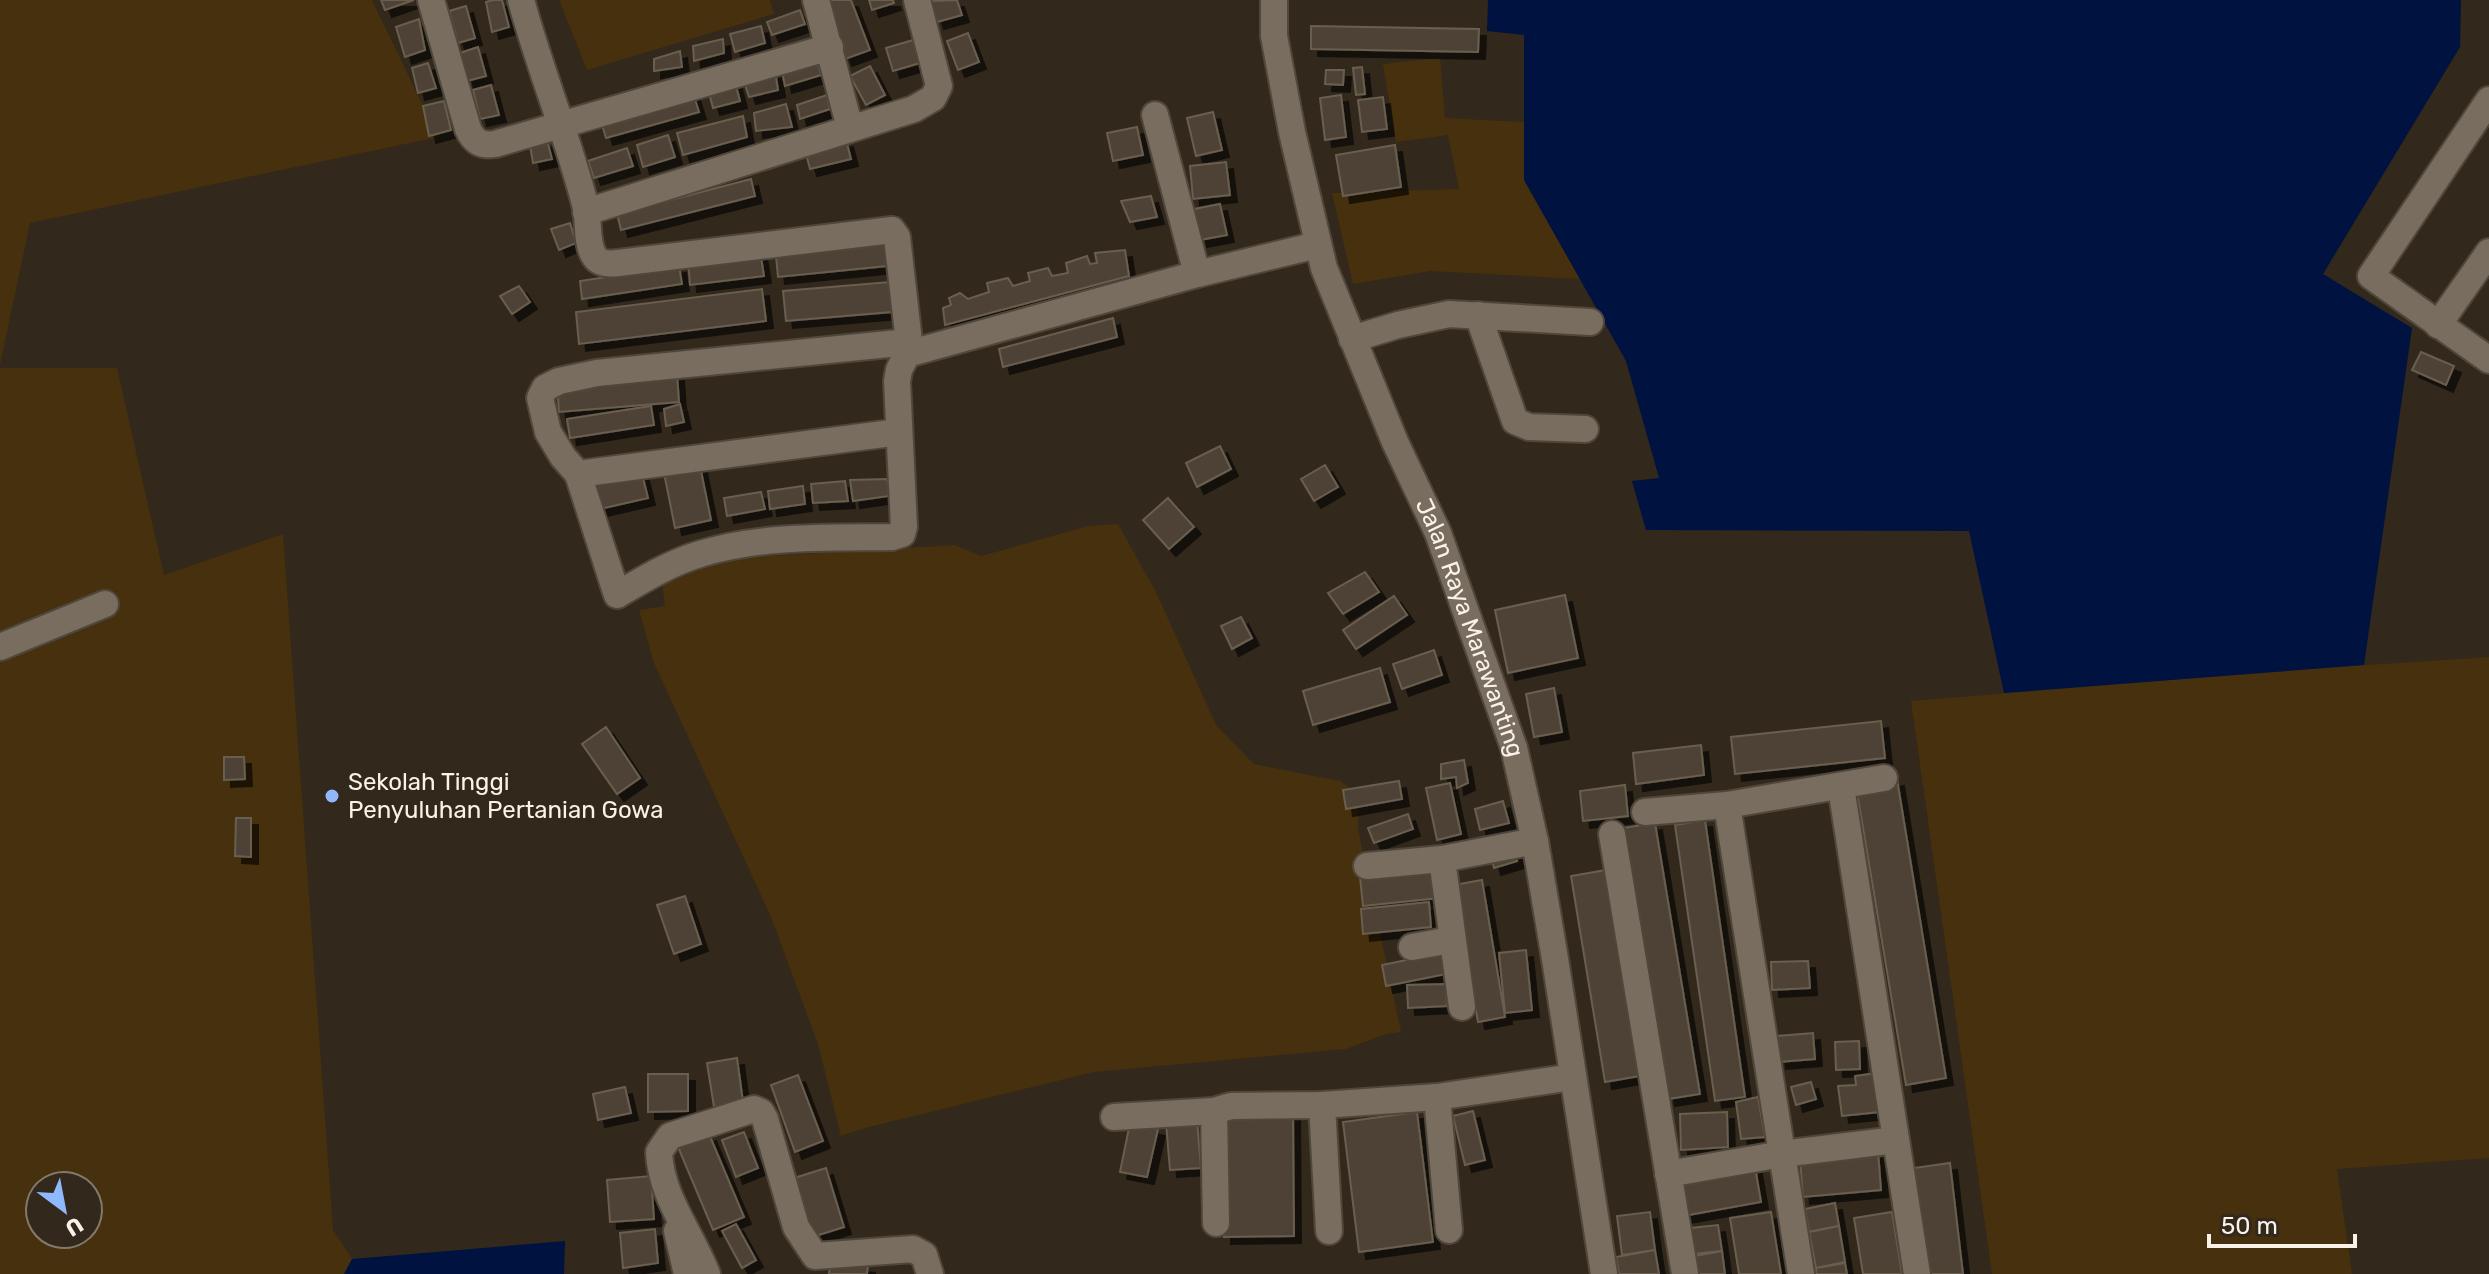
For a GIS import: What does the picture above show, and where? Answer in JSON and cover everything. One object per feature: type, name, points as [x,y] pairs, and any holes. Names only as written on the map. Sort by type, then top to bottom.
[{"type":"street","points":[[431,0],[472,138],[482,145],[495,144],[830,47]]},
{"type":"street","points":[[521,0],[562,125],[586,212],[591,250],[599,261],[611,264],[892,230],[897,237],[908,348],[897,381],[904,527],[900,536],[805,539],[720,548],[664,568],[617,595],[578,474],[554,444],[545,423],[540,398],[550,384],[624,370],[908,348],[1317,245]]},
{"type":"street","points":[[816,0],[850,128]]},
{"type":"street","points":[[586,212],[928,102],[937,92],[938,80],[917,0]]},
{"type":"street","name":"Jalan Raya Marawanting","points":[[1274,0],[1274,36],[1317,245],[1395,442],[1438,533],[1508,727],[1535,841],[1604,1274]]},
{"type":"street","points":[[1155,115],[1197,274]]},
{"type":"street","points":[[2485,115],[2371,276],[2489,360]]},
{"type":"street","points":[[2438,325],[2489,252]]},
{"type":"street","points":[[1352,339],[1438,315],[1590,322]]},
{"type":"street","points":[[1478,315],[1515,421],[1529,427],[1585,429]]},
{"type":"street","points":[[578,474],[899,432]]},
{"type":"street","points":[[0,647],[105,604]]},
{"type":"street","points":[[1645,812],[1727,805],[1884,778]]},
{"type":"street","points":[[1841,787],[1917,1274]]},
{"type":"street","points":[[1727,805],[1801,1274]]},
{"type":"street","points":[[1612,834],[1685,1274]]},
{"type":"street","points":[[1367,866],[1442,859],[1535,841]]},
{"type":"street","points":[[1442,859],[1462,1007]]},
{"type":"street","points":[[1412,947],[1451,940]]},
{"type":"street","points":[[1114,1117],[1214,1111],[1231,1106],[1322,1105],[1437,1097],[1573,1077]]},
{"type":"street","points":[[1437,1097],[1449,1230]]},
{"type":"street","points":[[1322,1105],[1329,1231]]},
{"type":"street","points":[[687,1274],[659,1152],[670,1136],[754,1109],[761,1112],[765,1119],[796,1227],[816,1265],[913,1249],[924,1255],[930,1274]]},
{"type":"street","points":[[1214,1111],[1216,1223]]},
{"type":"street","points":[[1668,1174],[1782,1154],[1896,1140]]},
{"type":"street","points":[[674,1208],[707,1274]]},
{"type":"shaded area","points":[[0,0],[372,0],[438,137],[30,223],[0,365]]},
{"type":"shaded area","points":[[559,0],[770,0],[774,14],[587,70]]},
{"type":"shaded area","points":[[1440,58],[1445,118],[1524,122],[1524,180],[1580,279],[1430,271],[1353,284],[1332,193],[1459,189],[1448,135],[1396,142],[1383,64]]},
{"type":"shaded area","points":[[0,368],[117,368],[164,575],[283,534],[333,1230],[352,1259],[344,1274],[0,1274]]},
{"type":"shaded area","points":[[1118,524],[1157,594],[1216,725],[1254,764],[1340,781],[1359,794],[1358,829],[1401,1032],[1386,1034],[1346,1049],[1094,1072],[841,1136],[818,1044],[771,917],[654,663],[639,610],[665,606],[660,567],[713,559],[955,545],[981,556],[1088,526]]},
{"type":"shaded area","points":[[2489,657],[2489,1158],[2337,1169],[2352,1274],[1992,1274],[1911,701]]},
{"type":"water","points":[[1488,0],[2461,0],[2460,47],[2323,274],[2412,328],[2364,665],[2004,693],[1969,531],[1646,530],[1632,481],[1659,478],[1626,361],[1524,180],[1524,35],[1487,31]]},
{"type":"water","points":[[565,1241],[564,1274],[344,1274],[352,1259]]},
{"type":"building","points":[[381,0],[414,0],[385,10]]},
{"type":"building","points":[[502,0],[509,27],[492,32],[486,2]]},
{"type":"building","points":[[824,0],[851,0],[870,50],[845,59]]},
{"type":"building","points":[[869,0],[893,0],[894,3],[872,10]]},
{"type":"building","points":[[957,0],[962,15],[937,22],[931,1]]},
{"type":"building","points":[[466,6],[475,38],[458,43],[449,11]]},
{"type":"building","points":[[800,10],[805,24],[772,35],[767,22]]},
{"type":"building","points":[[419,19],[425,50],[405,57],[396,27]]},
{"type":"building","points":[[761,26],[765,43],[735,52],[730,34]]},
{"type":"building","points":[[1311,26],[1479,29],[1478,52],[1311,49]]},
{"type":"building","points":[[968,33],[979,62],[958,70],[947,41]]},
{"type":"building","points":[[723,39],[724,53],[694,61],[693,46]]},
{"type":"building","points":[[913,40],[920,63],[893,71],[886,48]]},
{"type":"building","points":[[478,47],[486,76],[467,81],[460,53]]},
{"type":"building","points":[[680,51],[682,67],[654,71],[654,59]]},
{"type":"building","points":[[816,56],[821,75],[785,86],[781,67]]},
{"type":"building","points":[[428,63],[436,88],[418,93],[412,68]]},
{"type":"building","points":[[870,66],[885,95],[866,105],[850,76]]},
{"type":"building","points":[[1362,67],[1365,94],[1356,95],[1353,68]]},
{"type":"building","points":[[775,70],[778,90],[749,97],[743,78]]},
{"type":"building","points":[[1326,70],[1344,70],[1343,85],[1325,84]]},
{"type":"building","points":[[735,82],[740,101],[713,108],[708,89]]},
{"type":"building","points":[[491,85],[499,115],[480,119],[473,90]]},
{"type":"building","points":[[693,93],[699,112],[606,138],[600,118]]},
{"type":"building","points":[[827,95],[830,109],[800,119],[797,105]]},
{"type":"building","points":[[1341,95],[1346,137],[1325,140],[1320,98]]},
{"type":"building","points":[[1383,97],[1387,129],[1362,132],[1358,100]]},
{"type":"building","points":[[444,101],[451,130],[429,136],[423,106]]},
{"type":"building","points":[[786,104],[792,127],[756,131],[754,113]]},
{"type":"building","points":[[1213,112],[1222,150],[1196,156],[1187,118]]},
{"type":"building","points":[[743,116],[747,137],[683,155],[677,133]]},
{"type":"building","points":[[1137,127],[1143,155],[1113,161],[1107,133]]},
{"type":"building","points":[[668,135],[675,157],[643,167],[637,145]]},
{"type":"building","points":[[547,140],[552,159],[533,163],[530,145]]},
{"type":"building","points":[[846,140],[851,159],[810,169],[805,150]]},
{"type":"building","points":[[1395,145],[1401,187],[1343,196],[1336,155]]},
{"type":"building","points":[[627,148],[633,166],[594,178],[588,161]]},
{"type":"building","points":[[1226,162],[1230,195],[1193,199],[1190,166]]},
{"type":"building","points":[[751,179],[755,196],[621,230],[617,214]]},
{"type":"building","points":[[1151,196],[1157,217],[1130,222],[1121,201]]},
{"type":"building","points":[[1220,204],[1227,235],[1200,240],[1194,209]]},
{"type":"building","points":[[570,223],[576,243],[559,250],[551,229]]},
{"type":"building","points":[[893,233],[897,265],[778,277],[775,246]]},
{"type":"building","points":[[1125,250],[1129,276],[945,325],[943,308],[951,305],[949,298],[960,293],[968,299],[989,292],[987,283],[1008,278],[1013,286],[1030,281],[1028,273],[1048,268],[1052,276],[1068,273],[1066,263],[1087,256],[1090,264],[1097,263],[1095,253]]},
{"type":"building","points":[[760,251],[764,276],[690,285],[688,260]]},
{"type":"building","points":[[679,266],[682,284],[582,299],[580,281]]},
{"type":"building","points":[[890,282],[892,312],[786,321],[783,291]]},
{"type":"building","points":[[519,286],[530,302],[512,314],[500,296]]},
{"type":"building","points":[[762,289],[766,321],[579,344],[576,312]]},
{"type":"building","points":[[1113,318],[1117,337],[1003,367],[999,349]]},
{"type":"building","points":[[2421,352],[2454,366],[2446,385],[2412,370]]},
{"type":"building","points":[[677,374],[679,402],[559,412],[557,385]]},
{"type":"building","points":[[680,404],[684,422],[666,426],[664,409]]},
{"type":"building","points":[[651,406],[654,425],[570,438],[567,419]]},
{"type":"building","points":[[1220,446],[1231,469],[1197,487],[1186,463]]},
{"type":"building","points":[[1325,465],[1338,487],[1314,501],[1301,479]]},
{"type":"building","points":[[700,466],[711,520],[675,528],[664,473]]},
{"type":"building","points":[[641,470],[648,498],[600,509],[593,482]]},
{"type":"building","points":[[887,479],[889,496],[853,501],[850,480]]},
{"type":"building","points":[[845,481],[848,501],[813,503],[811,484]]},
{"type":"building","points":[[803,486],[805,504],[770,509],[768,491]]},
{"type":"building","points":[[761,492],[765,509],[727,516],[724,498]]},
{"type":"building","points":[[1168,498],[1194,527],[1169,549],[1143,520]]},
{"type":"building","points":[[1365,572],[1379,592],[1343,614],[1328,593]]},
{"type":"building","points":[[1565,595],[1578,658],[1508,673],[1495,610]]},
{"type":"building","points":[[1394,596],[1407,615],[1356,649],[1343,630]]},
{"type":"building","points":[[1241,617],[1252,638],[1232,649],[1221,626]]},
{"type":"building","points":[[1434,650],[1442,675],[1402,689],[1393,664]]},
{"type":"building","points":[[1380,668],[1390,702],[1313,725],[1303,691]]},
{"type":"building","points":[[1554,688],[1562,732],[1534,737],[1526,694]]},
{"type":"building","points":[[1881,721],[1885,758],[1735,774],[1731,737]]},
{"type":"building","points":[[606,727],[640,778],[617,794],[582,744]]},
{"type":"building","points":[[1701,745],[1704,775],[1636,784],[1633,753]]},
{"type":"building","points":[[224,757],[244,757],[245,779],[224,780]]},
{"type":"building","points":[[1464,760],[1468,783],[1457,788],[1456,777],[1441,779],[1441,764]]},
{"type":"building","points":[[1897,779],[1946,1078],[1906,1085],[1856,786]]},
{"type":"building","points":[[1399,781],[1402,799],[1346,809],[1343,790]]},
{"type":"building","points":[[1450,783],[1461,834],[1437,840],[1426,788]]},
{"type":"building","points":[[1625,785],[1628,816],[1583,821],[1580,791]]},
{"type":"building","points":[[1503,801],[1509,823],[1480,830],[1475,809]]},
{"type":"building","points":[[1408,814],[1413,829],[1374,843],[1368,828]]},
{"type":"building","points":[[236,818],[251,818],[251,857],[235,856]]},
{"type":"building","points":[[1705,820],[1745,1097],[1715,1101],[1675,825]]},
{"type":"building","points":[[1655,823],[1700,1094],[1668,1099],[1623,828]]},
{"type":"building","points":[[1514,850],[1517,861],[1494,868],[1491,857]]},
{"type":"building","points":[[1436,870],[1439,898],[1363,906],[1360,877]]},
{"type":"building","points":[[1606,870],[1640,1076],[1605,1082],[1571,876]]},
{"type":"building","points":[[1482,880],[1505,1017],[1478,1022],[1454,885]]},
{"type":"building","points":[[685,896],[701,944],[674,954],[657,905]]},
{"type":"building","points":[[1429,902],[1431,927],[1363,934],[1361,909]]},
{"type":"building","points":[[1526,950],[1532,1010],[1505,1013],[1499,953]]},
{"type":"building","points":[[1441,953],[1446,974],[1386,986],[1382,965]]},
{"type":"building","points":[[1808,961],[1810,988],[1772,990],[1771,962]]},
{"type":"building","points":[[1446,984],[1447,1006],[1408,1008],[1407,985]]},
{"type":"building","points":[[1813,1033],[1815,1059],[1779,1062],[1777,1036]]},
{"type":"building","points":[[1859,1041],[1860,1069],[1836,1070],[1835,1042]]},
{"type":"building","points":[[737,1058],[743,1102],[714,1107],[707,1063]]},
{"type":"building","points":[[1877,1073],[1880,1112],[1842,1116],[1838,1086],[1856,1085],[1855,1076]]},
{"type":"building","points":[[648,1074],[688,1074],[688,1111],[648,1112]]},
{"type":"building","points":[[798,1075],[823,1141],[795,1152],[771,1085]]},
{"type":"building","points":[[1811,1082],[1816,1099],[1796,1105],[1791,1087]]},
{"type":"building","points":[[625,1087],[631,1113],[598,1120],[593,1094]]},
{"type":"building","points":[[1758,1097],[1765,1137],[1741,1139],[1736,1102]]},
{"type":"building","points":[[1293,1111],[1294,1236],[1224,1237],[1224,1112]]},
{"type":"building","points":[[1473,1111],[1485,1160],[1465,1165],[1453,1116]]},
{"type":"building","points":[[1417,1112],[1433,1242],[1359,1252],[1343,1122]]},
{"type":"building","points":[[1727,1112],[1728,1147],[1681,1150],[1680,1114]]},
{"type":"building","points":[[1197,1120],[1201,1168],[1170,1170],[1166,1123]]},
{"type":"building","points":[[1130,1123],[1158,1129],[1147,1177],[1120,1172]]},
{"type":"building","points":[[744,1132],[758,1168],[736,1177],[722,1140]]},
{"type":"building","points":[[709,1134],[744,1217],[713,1230],[678,1147]]},
{"type":"building","points":[[1878,1151],[1881,1190],[1803,1197],[1800,1159]]},
{"type":"building","points":[[1950,1163],[1963,1274],[1927,1274],[1914,1168]]},
{"type":"building","points":[[1755,1167],[1761,1202],[1683,1216],[1677,1180]]},
{"type":"building","points":[[826,1168],[844,1227],[809,1238],[791,1179]]},
{"type":"building","points":[[651,1176],[654,1219],[610,1222],[607,1180]]},
{"type":"building","points":[[1835,1203],[1839,1226],[1809,1232],[1805,1209]]},
{"type":"building","points":[[1650,1212],[1655,1250],[1622,1255],[1617,1216]]},
{"type":"building","points":[[1771,1212],[1781,1274],[1739,1274],[1730,1218]]},
{"type":"building","points":[[1892,1212],[1902,1274],[1863,1274],[1854,1218]]},
{"type":"building","points":[[736,1224],[756,1260],[742,1268],[722,1231]]},
{"type":"building","points":[[1718,1225],[1722,1251],[1694,1254],[1691,1228]]},
{"type":"building","points":[[1839,1226],[1845,1262],[1816,1268],[1809,1232]]},
{"type":"building","points":[[655,1229],[658,1263],[623,1268],[620,1233]]},
{"type":"building","points":[[1655,1250],[1659,1274],[1619,1274],[1616,1257]]},
{"type":"building","points":[[1722,1251],[1725,1274],[1697,1274],[1694,1256]]},
{"type":"building","points":[[830,1263],[868,1266],[867,1274],[829,1274]]},
{"type":"building","points":[[1845,1263],[1847,1274],[1816,1274],[1816,1268]]},
{"type":"place","name":"Sekolah Tinggi Penyuluhan Pertanian Gowa","points":[[332,796]]}]
